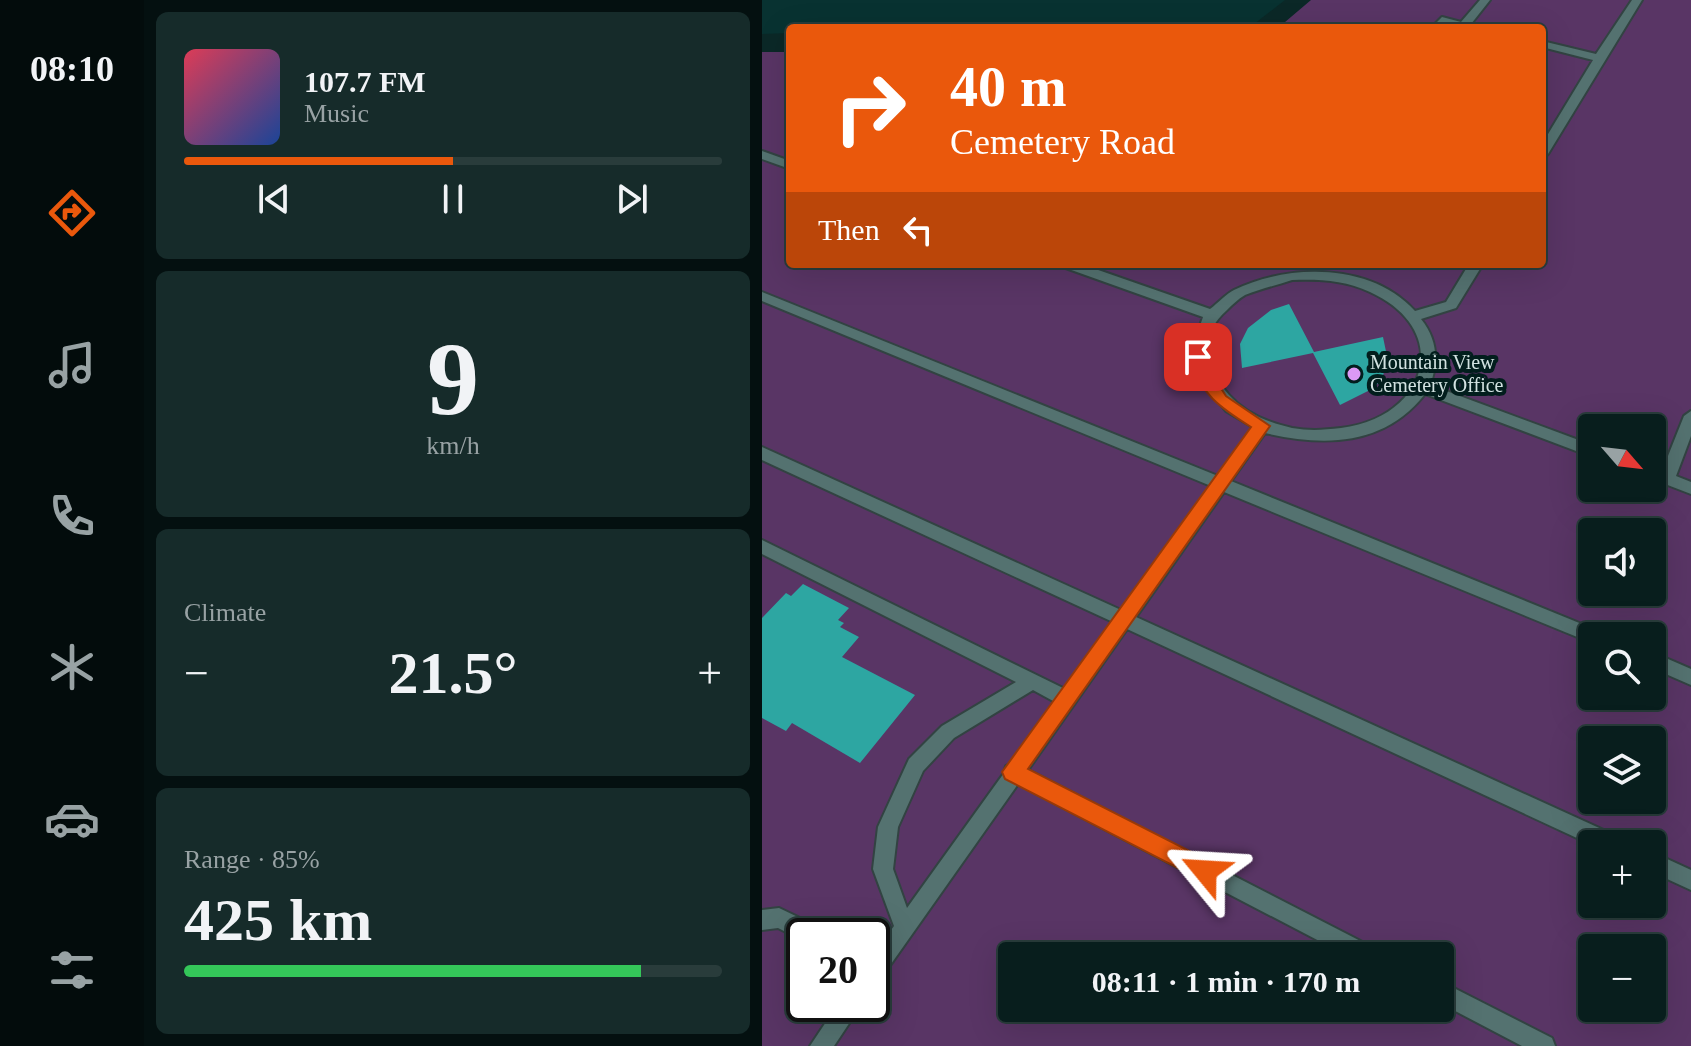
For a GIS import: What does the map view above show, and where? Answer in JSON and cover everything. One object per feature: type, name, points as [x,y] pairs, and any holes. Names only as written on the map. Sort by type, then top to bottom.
[{"type":"lane","points":[[1472,24],[1485,0]]},
{"type":"lane","points":[[1546,147],[1637,0]]},
{"type":"lane","points":[[1439,24],[1442,20],[1458,24]]},
{"type":"lane","points":[[1546,45],[1599,58]]},
{"type":"lane","points":[[762,155],[786,161]]},
{"type":"lane","points":[[1079,268],[1212,315]]},
{"type":"lane","points":[[1269,268],[1271,279]]},
{"type":"lane","points":[[1414,316],[1451,305],[1474,268]]},
{"type":"lane","points":[[1310,275],[1351,280],[1386,294],[1414,316],[1423,330],[1431,359],[1423,388],[1399,414],[1362,431],[1318,437],[1262,426],[1220,400],[1202,372],[1199,342],[1212,315],[1237,293],[1271,279],[1310,275]]},
{"type":"lane","points":[[762,296],[1578,630]]},
{"type":"lane","points":[[1423,388],[1578,446]]},
{"type":"lane","points":[[1666,464],[1691,416]]},
{"type":"lane","points":[[890,946],[1262,426]]},
{"type":"lane","points":[[762,453],[1582,830]]},
{"type":"lane","points":[[1666,478],[1691,488]]},
{"type":"lane","points":[[762,547],[1066,698]]},
{"type":"lane","points":[[1666,666],[1691,677]]},
{"type":"lane","points":[[904,927],[883,869],[888,827],[916,765],[948,732],[1032,682]]},
{"type":"lane","points":[[1013,772],[1342,942]]},
{"type":"lane","points":[[1666,868],[1691,880]]},
{"type":"lane","points":[[762,920],[779,918],[786,921]]},
{"type":"lane","points":[[1454,999],[1544,1046]]},
{"type":"lane","points":[[821,1046],[838,1022]]},
{"type":"shaded area","points":[[762,0],[1285,0],[1254,24],[786,24],[786,33],[762,34]]},
{"type":"shaded area","points":[[1311,0],[1691,0],[1691,1046],[762,1046],[762,52],[786,52],[786,268],[1546,268],[1546,24],[1283,24]]},
{"type":"building","points":[[1289,304],[1314,352],[1383,337],[1388,361],[1382,378],[1374,388],[1340,405],[1313,353],[1242,368],[1240,344],[1248,328],[1271,310]]},
{"type":"building","points":[[803,584],[849,608],[838,620],[844,623],[840,627],[859,637],[842,657],[915,695],[860,763],[792,723],[786,731],[762,718],[762,618],[786,593],[791,596]]},
{"type":"place","name":"Mountain View Cemetery Office","points":[[1354,374]]},
{"type":"route","points":[[1198,357],[1209,387],[1220,400],[1262,426],[1013,772],[1205,871]]}]
